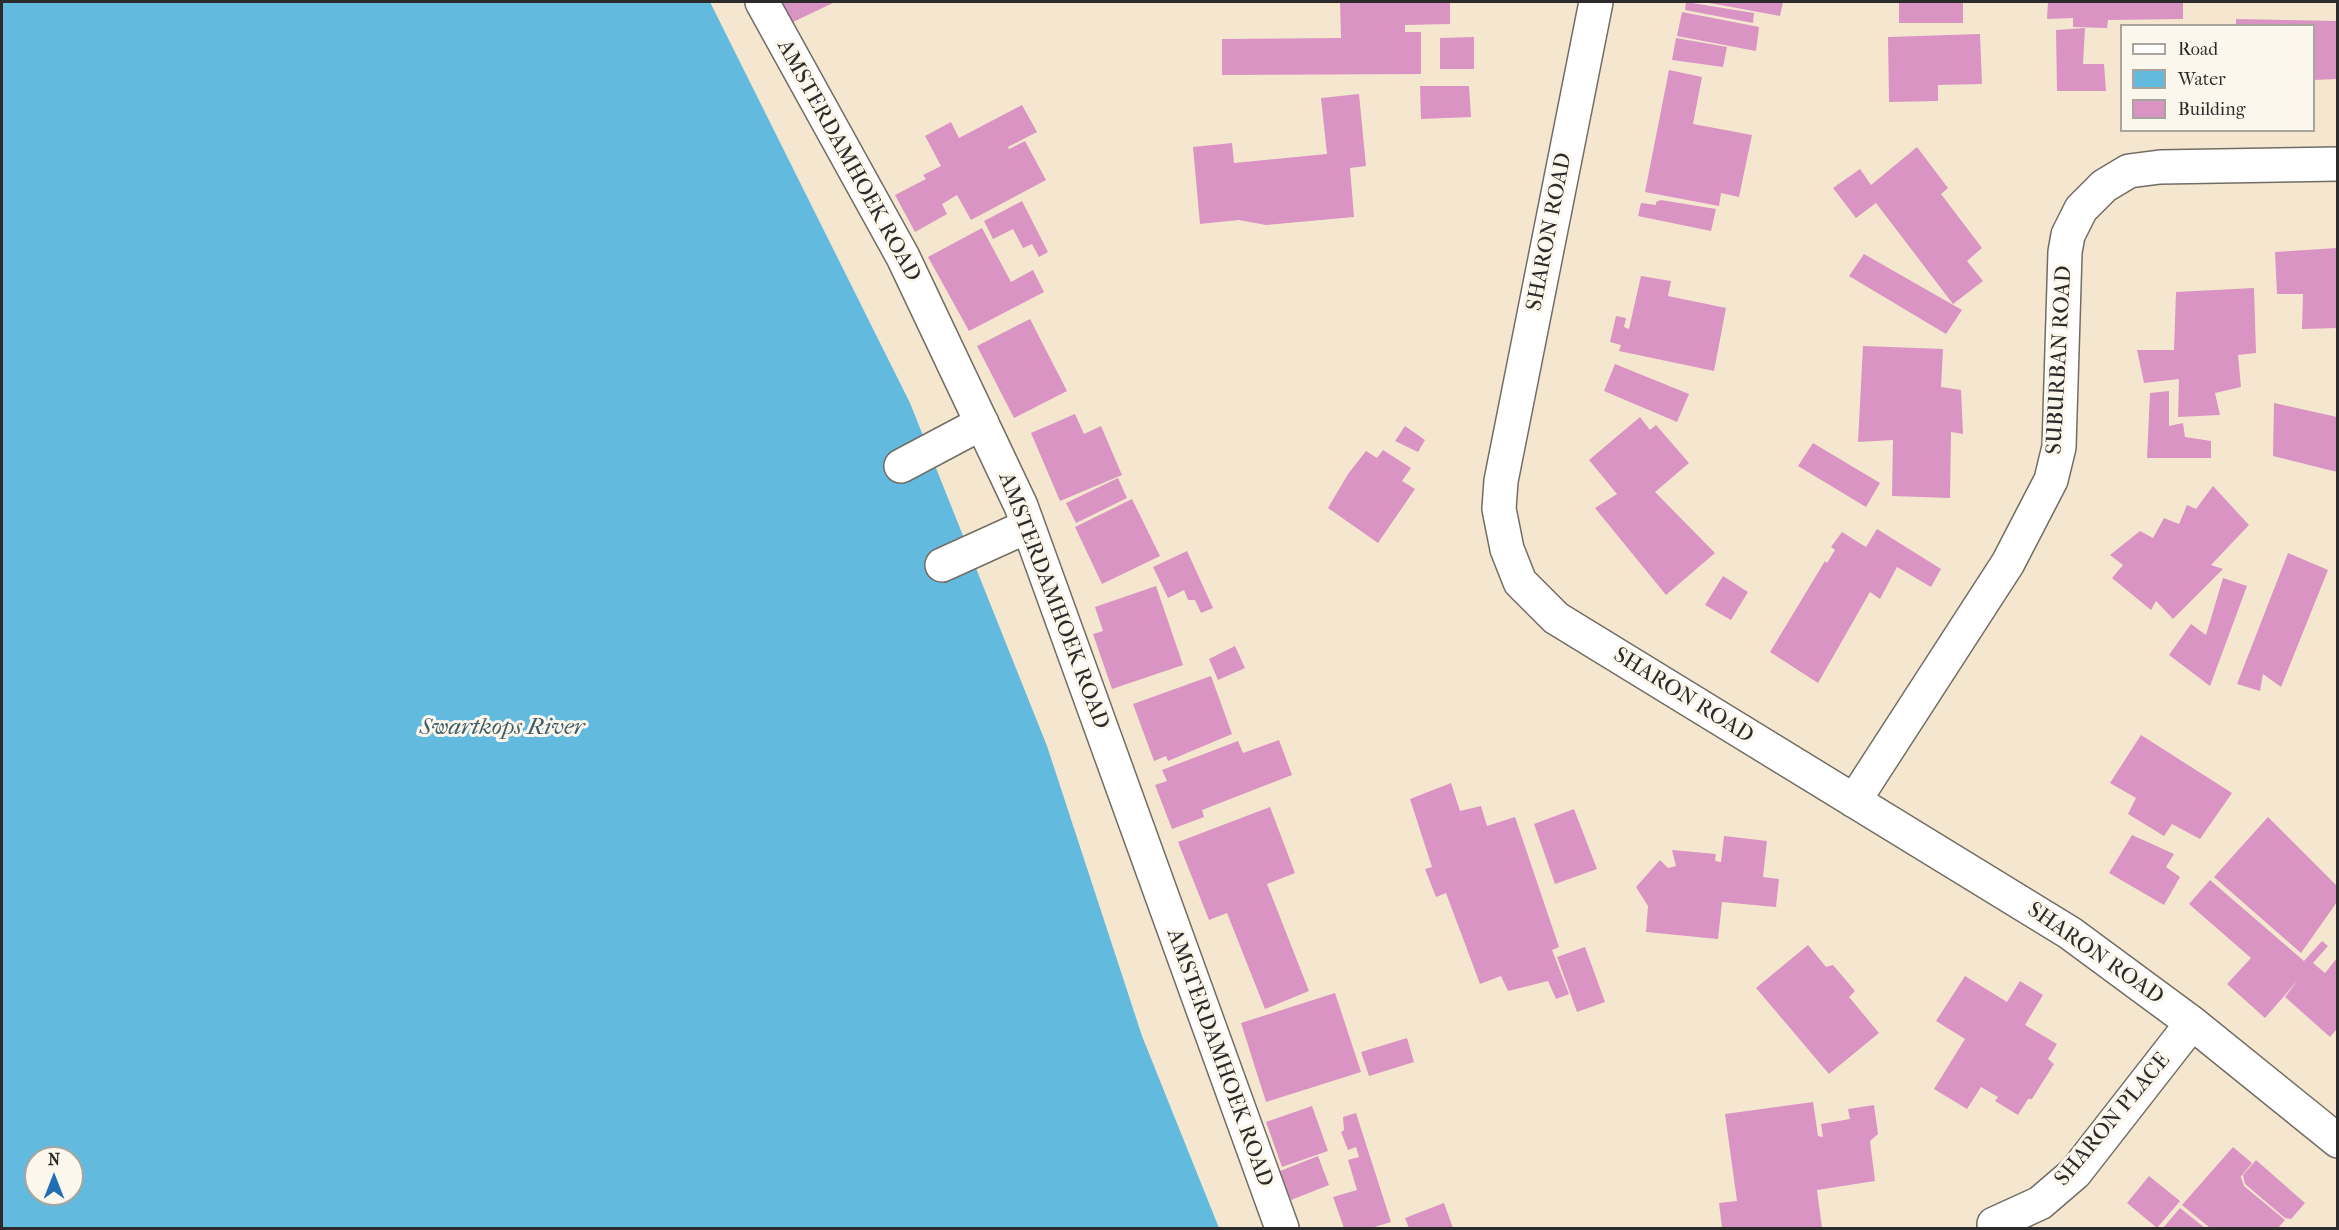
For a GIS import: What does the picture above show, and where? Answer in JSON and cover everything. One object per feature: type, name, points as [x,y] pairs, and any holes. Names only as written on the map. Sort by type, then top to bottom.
[{"type":"street","name":"AMSTERDAMHOEK ROAD","points":[[762,2],[903,257],[1021,506],[1282,1228]]},
{"type":"street","name":"SHARON ROAD","points":[[1596,2],[1501,481],[1499,509],[1507,549],[1520,582],[1556,618],[2070,933],[2192,1023],[2337,1142]]},
{"type":"street","name":"SUBURBAN ROAD","points":[[1854,801],[2008,562],[2051,480],[2059,447],[2065,252],[2068,235],[2081,209],[2104,186],[2129,171],[2160,166],[2337,164]]},
{"type":"street","points":[[901,466],[982,423]]},
{"type":"street","points":[[942,565],[1028,526]]},
{"type":"street","name":"SHARON PLACE","points":[[1994,1224],[2040,1203],[2075,1173],[2192,1023]]},
{"type":"water","name":"Swartkops River","points":[[2,2],[710,2],[910,403],[1047,746],[1142,1036],[1219,1228],[2,1228]]},
{"type":"building","points":[[781,2],[835,2],[791,23]]},
{"type":"building","points":[[1340,2],[1450,2],[1450,24],[1405,25],[1405,32],[1421,32],[1421,74],[1222,75],[1222,39],[1341,38]]},
{"type":"building","points":[[1686,2],[1754,13],[1753,23],[1685,10]]},
{"type":"building","points":[[1704,2],[1783,2],[1780,16]]},
{"type":"building","points":[[1899,2],[1963,2],[1963,23],[1899,23]]},
{"type":"building","points":[[2048,2],[2183,2],[2183,19],[2108,20],[2107,28],[2073,27],[2073,18],[2047,19]]},
{"type":"building","points":[[1682,12],[1759,27],[1756,51],[1677,36]]},
{"type":"building","points":[[2236,19],[2337,21],[2337,79],[2315,80],[2315,24],[2236,24]]},
{"type":"building","points":[[2085,28],[2083,64],[2104,64],[2106,91],[2057,91],[2056,30]]},
{"type":"building","points":[[1980,34],[1982,84],[1938,85],[1938,101],[1889,102],[1888,37]]},
{"type":"building","points":[[1474,37],[1474,69],[1440,69],[1440,38]]},
{"type":"building","points":[[1676,38],[1727,47],[1723,67],[1672,60]]},
{"type":"building","points":[[1669,70],[1702,77],[1693,124],[1752,135],[1739,197],[1721,193],[1719,206],[1645,192]]},
{"type":"building","points":[[1420,86],[1469,86],[1471,117],[1421,119]]},
{"type":"building","points":[[1359,94],[1366,166],[1350,168],[1354,217],[1266,225],[1239,220],[1200,224],[1193,147],[1232,143],[1234,163],[1327,154],[1321,98]]},
{"type":"building","points":[[1022,105],[1037,132],[1008,147],[1009,149],[1025,141],[1046,180],[971,220],[957,195],[942,204],[947,214],[915,232],[895,195],[926,179],[923,175],[941,166],[925,136],[951,122],[959,138]]},
{"type":"building","points":[[1917,147],[1948,188],[1941,194],[1982,248],[1967,261],[1983,281],[1953,304],[1876,203],[1856,218],[1833,188],[1860,169],[1871,185]]},
{"type":"building","points":[[1661,200],[1716,209],[1711,231],[1638,216],[1641,203],[1656,205],[1656,202]]},
{"type":"building","points":[[1022,201],[1048,252],[1039,257],[1032,244],[1023,248],[1013,229],[993,239],[984,221]]},
{"type":"building","points":[[982,228],[1011,282],[1033,270],[1044,292],[969,331],[928,257]]},
{"type":"building","points":[[2337,248],[2337,328],[2302,329],[2303,294],[2277,294],[2275,252]]},
{"type":"building","points":[[1864,254],[1962,310],[1946,334],[1849,276]]},
{"type":"building","points":[[1641,276],[1671,281],[1668,296],[1726,308],[1714,371],[1619,351],[1621,345],[1610,342],[1616,316],[1626,318],[1624,327],[1629,329]]},
{"type":"building","points":[[2254,288],[2256,353],[2238,355],[2241,387],[2215,393],[2220,415],[2178,417],[2179,379],[2144,383],[2137,350],[2174,350],[2176,292]]},
{"type":"building","points":[[1030,319],[1067,391],[1014,418],[977,346]]},
{"type":"building","points":[[1863,346],[1943,349],[1941,387],[1961,390],[1963,434],[1951,432],[1950,498],[1892,496],[1893,440],[1858,442]]},
{"type":"building","points":[[1615,364],[1689,394],[1677,422],[1604,391]]},
{"type":"building","points":[[2169,391],[2169,426],[2183,423],[2185,437],[2211,441],[2211,458],[2147,458],[2150,393]]},
{"type":"building","points":[[2274,403],[2337,417],[2337,472],[2273,456]]},
{"type":"building","points":[[1075,414],[1084,434],[1101,426],[1122,475],[1060,501],[1031,433]]},
{"type":"building","points":[[1640,417],[1650,430],[1656,425],[1689,463],[1655,492],[1715,553],[1666,595],[1595,508],[1617,494],[1589,460]]},
{"type":"building","points":[[1405,426],[1425,440],[1418,452],[1395,441]]},
{"type":"building","points":[[1813,443],[1880,483],[1866,507],[1798,466]]},
{"type":"building","points":[[1383,450],[1411,468],[1402,481],[1415,489],[1378,543],[1328,508],[1348,474],[1366,451],[1377,458]]},
{"type":"building","points":[[1118,478],[1127,498],[1076,523],[1066,503]]},
{"type":"building","points":[[2213,486],[2249,525],[2211,565],[2223,569],[2173,619],[2156,601],[2151,610],[2112,578],[2123,565],[2110,555],[2140,531],[2153,538],[2164,518],[2179,524],[2187,505],[2196,509]]},
{"type":"building","points":[[1132,499],[1160,556],[1102,584],[1075,527]]},
{"type":"building","points":[[1877,529],[1941,569],[1931,587],[1897,567],[1880,599],[1870,592],[1818,683],[1770,652],[1825,561],[1827,563],[1835,550],[1831,547],[1842,532],[1866,547]]},
{"type":"building","points":[[1187,551],[1213,608],[1201,613],[1195,600],[1188,600],[1184,590],[1168,598],[1153,567]]},
{"type":"building","points":[[2288,553],[2328,570],[2281,687],[2263,674],[2260,691],[2237,684]]},
{"type":"building","points":[[1723,576],[1748,592],[1731,620],[1705,605]]},
{"type":"building","points":[[2223,578],[2247,586],[2210,686],[2169,655],[2191,624],[2206,635]]},
{"type":"building","points":[[1156,586],[1183,665],[1112,689],[1093,634],[1103,631],[1095,607]]},
{"type":"building","points":[[1235,646],[1245,668],[1218,680],[1209,659]]},
{"type":"building","points":[[1211,676],[1232,734],[1168,761],[1166,756],[1154,761],[1133,704]]},
{"type":"building","points":[[2141,735],[2232,793],[2200,839],[2172,824],[2164,836],[2128,814],[2136,798],[2110,783]]},
{"type":"building","points":[[1279,740],[1292,775],[1202,810],[1204,817],[1172,829],[1155,785],[1167,781],[1162,770],[1238,741],[1243,753]]},
{"type":"building","points":[[1451,783],[1460,811],[1481,806],[1487,826],[1515,817],[1559,947],[1552,950],[1569,994],[1556,999],[1548,981],[1508,991],[1501,976],[1480,984],[1446,893],[1436,897],[1425,869],[1432,867],[1410,799]]},
{"type":"building","points":[[1270,807],[1295,873],[1267,884],[1309,991],[1265,1009],[1227,913],[1209,920],[1178,842]]},
{"type":"building","points":[[1574,809],[1597,869],[1555,884],[1534,824]]},
{"type":"building","points":[[2268,817],[2337,886],[2337,902],[2301,953],[2214,877]]},
{"type":"building","points":[[2132,835],[2174,854],[2166,867],[2180,877],[2164,905],[2109,873]]},
{"type":"building","points":[[1724,836],[1767,841],[1763,877],[1779,879],[1776,907],[1722,902],[1718,939],[1646,932],[1648,906],[1636,887],[1660,860],[1668,868],[1676,866],[1672,850],[1716,854],[1715,861],[1721,862]]},
{"type":"building","points":[[2210,880],[2304,961],[2322,941],[2328,946],[2313,963],[2325,973],[2337,958],[2337,1029],[2330,1037],[2285,997],[2298,980],[2265,1018],[2227,984],[2251,958],[2189,904]]},
{"type":"building","points":[[1808,945],[1826,967],[1833,965],[1855,991],[1849,997],[1879,1033],[1829,1074],[1756,988]]},
{"type":"building","points":[[1585,947],[1605,1002],[1577,1012],[1557,957]]},
{"type":"building","points":[[1965,976],[2007,1002],[2020,981],[2043,995],[2025,1025],[2057,1044],[2048,1059],[2054,1064],[2032,1099],[2028,1099],[2018,1115],[1995,1101],[1998,1097],[1981,1087],[1967,1109],[1934,1089],[1965,1039],[1936,1021]]},
{"type":"building","points":[[1335,993],[1361,1072],[1266,1102],[1241,1023]]},
{"type":"building","points":[[1407,1038],[1414,1062],[1369,1076],[1361,1052]]},
{"type":"building","points":[[1813,1102],[1818,1136],[1823,1137],[1821,1124],[1850,1119],[1848,1109],[1874,1105],[1878,1134],[1870,1141],[1875,1181],[1817,1190],[1822,1228],[1722,1228],[1719,1203],[1737,1201],[1725,1114]]},
{"type":"building","points":[[1312,1106],[1328,1151],[1282,1167],[1266,1122]]},
{"type":"building","points":[[1356,1113],[1391,1222],[1371,1228],[1344,1228],[1333,1197],[1357,1190],[1348,1160],[1359,1157],[1356,1147],[1348,1150],[1341,1132],[1344,1130],[1343,1117]]},
{"type":"building","points":[[2233,1147],[2252,1163],[2239,1179],[2241,1177],[2244,1186],[2285,1220],[2278,1228],[2210,1228],[2182,1205]]},
{"type":"building","points":[[1318,1156],[1329,1185],[1291,1200],[1280,1171]]},
{"type":"building","points":[[2256,1160],[2305,1203],[2291,1219],[2285,1218],[2245,1184],[2243,1175]]},
{"type":"building","points":[[2149,1176],[2180,1201],[2157,1228],[2127,1203]]},
{"type":"building","points":[[1444,1203],[1453,1228],[1409,1228],[1405,1218]]},
{"type":"building","points":[[2180,1208],[2205,1228],[2163,1228]]}]
